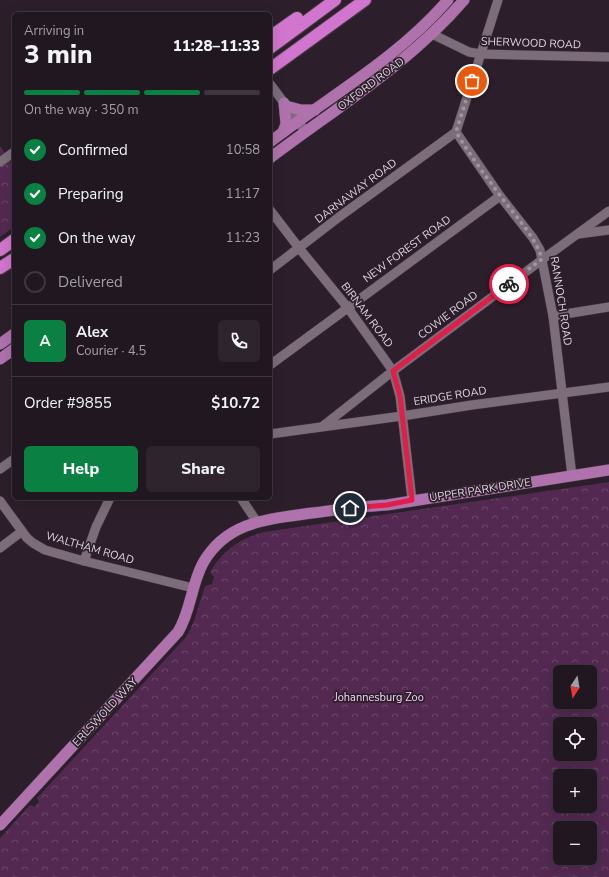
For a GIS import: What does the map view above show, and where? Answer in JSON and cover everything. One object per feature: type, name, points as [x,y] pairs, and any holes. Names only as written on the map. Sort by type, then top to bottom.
[{"type":"highway","points":[[272,36],[325,0]]},
{"type":"highway","points":[[272,47],[335,0]]},
{"type":"highway","points":[[272,68],[364,0]]},
{"type":"highway","points":[[0,250],[12,241]]},
{"type":"highway","points":[[0,268],[12,260]]},
{"type":"main road","name":"OXFORD ROAD","points":[[272,140],[388,57],[448,0]]},
{"type":"main road","name":"OXFORD ROAD","points":[[272,157],[407,57],[432,34],[464,0]]},
{"type":"main road","points":[[282,132],[286,124],[285,105],[301,110],[316,110]]},
{"type":"main road","points":[[0,344],[12,335]]},
{"type":"main road","points":[[0,359],[12,350]]},
{"type":"main road","name":"UPPER PARK DRIVE","points":[[193,588],[202,565],[217,544],[231,534],[257,522],[364,506],[387,505],[609,470]]},
{"type":"main road","name":"ERLSWOLD WAY","points":[[0,825],[178,632],[183,622],[193,588]]},
{"type":"street","points":[[456,132],[498,0]]},
{"type":"street","name":"SHERWOOD ROAD","points":[[432,34],[469,52],[481,54],[609,57]]},
{"type":"street","points":[[272,87],[306,132]]},
{"type":"street","name":"RANNOCH ROAD","points":[[456,132],[500,196],[533,238],[540,250],[553,316],[572,476]]},
{"type":"street","name":"DARNAWAY ROAD","points":[[272,268],[456,132]]},
{"type":"street","points":[[0,162],[12,153]]},
{"type":"street","name":"NEW FOREST ROAD","points":[[272,364],[500,196]]},
{"type":"street","name":"COWIE ROAD","points":[[323,426],[393,371],[542,259],[609,211]]},
{"type":"street","name":"BIRNAM ROAD","points":[[272,213],[348,308],[393,371],[400,396],[412,500]]},
{"type":"street","points":[[577,234],[609,230]]},
{"type":"street","points":[[553,316],[609,307]]},
{"type":"street","name":"ERIDGE ROAD","points":[[272,434],[609,387]]},
{"type":"street","points":[[0,469],[12,460]]},
{"type":"street","points":[[84,561],[96,527],[109,500]]},
{"type":"street","points":[[242,500],[257,522]]},
{"type":"street","name":"WALTHAM ROAD","points":[[0,501],[21,532],[33,543],[45,550],[193,588]]},
{"type":"street","points":[[0,548],[21,532]]},
{"type":"green space","points":[[0,146],[12,164],[12,228],[0,237]]},
{"type":"green space","name":"Johannesburg Zoo","points":[[609,482],[609,877],[0,877],[0,838],[30,805],[34,807],[39,802],[37,798],[187,636],[194,621],[205,586],[212,584],[214,577],[210,572],[215,564],[232,546],[264,532]]},
{"type":"way so far","points":[[472,81],[456,132],[500,196],[533,238],[540,250],[542,259],[509,284]]},
{"type":"route","points":[[350,508],[387,505],[412,500],[400,396],[393,371],[509,284]]}]
